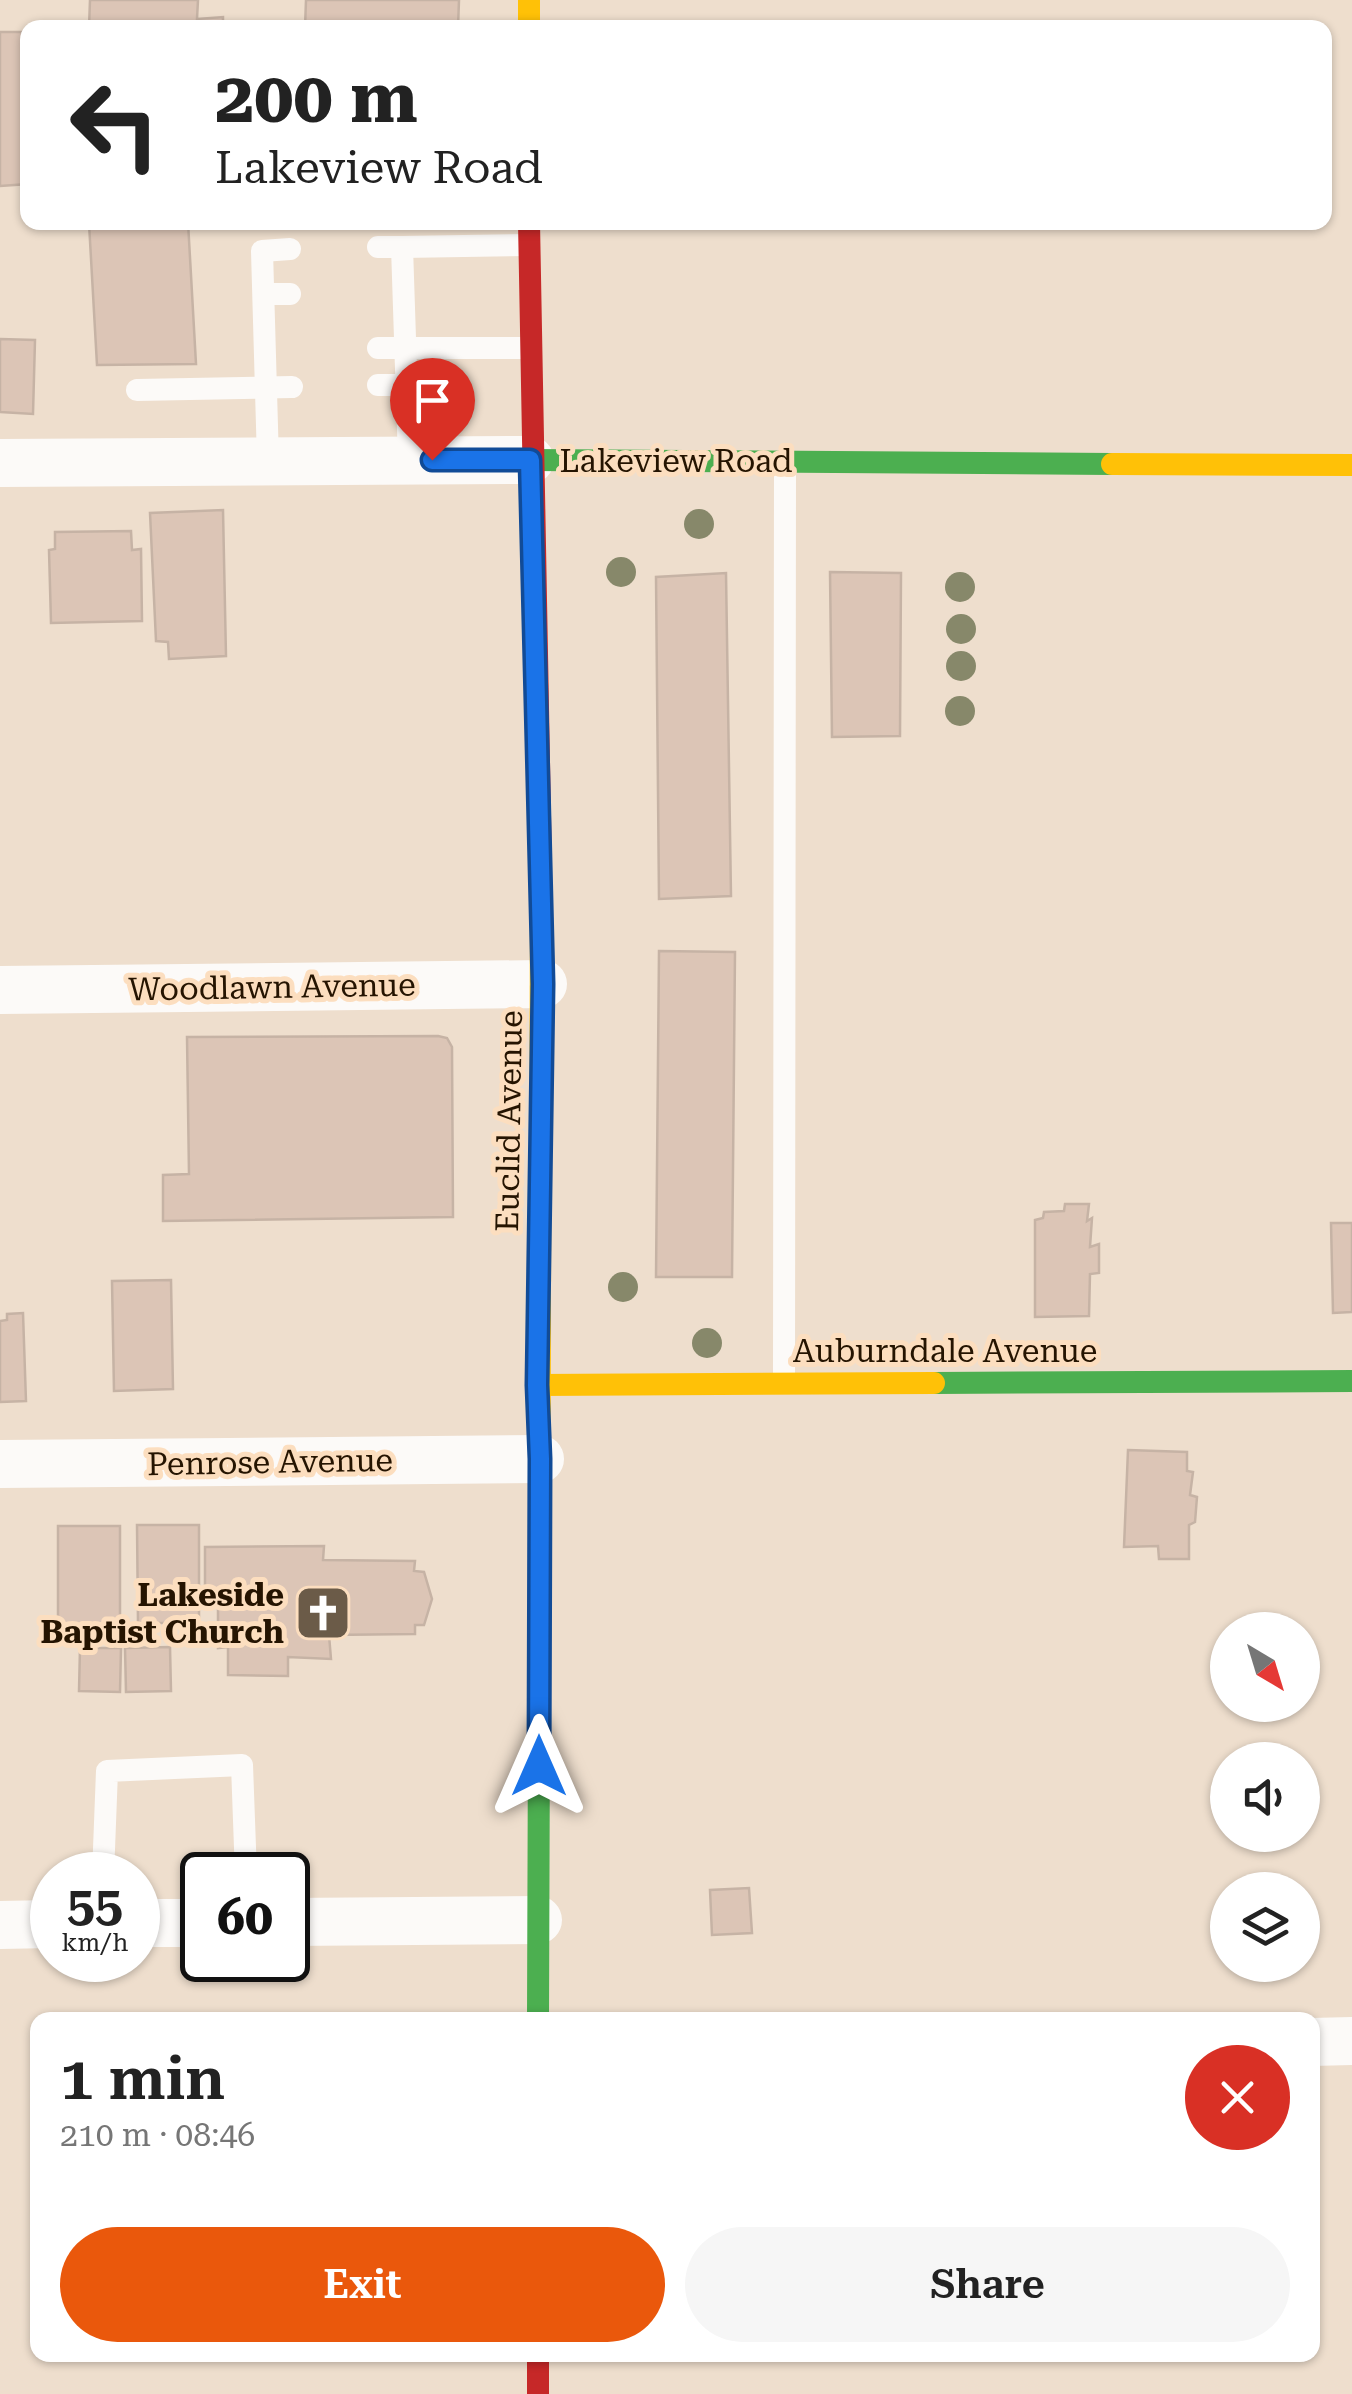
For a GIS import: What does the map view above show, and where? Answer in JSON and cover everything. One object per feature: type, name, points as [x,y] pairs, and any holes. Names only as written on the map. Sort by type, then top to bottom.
[{"type":"main road","name":"Euclid Avenue","points":[[530,234],[530,460],[543,984],[537,1385],[538,2012]]},
{"type":"main road","name":"Lakeview Road","points":[[530,460],[1352,465]]},
{"type":"main road","name":"Auburndale Avenue","points":[[537,1385],[1352,1382]]},
{"type":"main road","points":[[538,2362],[538,2394]]},
{"type":"street","name":"Lakeview Road","points":[[0,463],[530,460]]},
{"type":"street","name":"Woodlawn Avenue","points":[[0,990],[543,984]]},
{"type":"street","name":"Penrose Avenue","points":[[0,1464],[540,1459]]},
{"type":"street","points":[[310,1922],[538,1920]]},
{"type":"street","points":[[0,1925],[30,1924]]},
{"type":"street","points":[[1320,2042],[1352,2041]]},
{"type":"lane","points":[[378,247],[402,248],[530,234]]},
{"type":"lane","points":[[402,248],[409,460]]},
{"type":"lane","points":[[268,461],[262,251],[290,249]]},
{"type":"lane","points":[[264,294],[290,294]]},
{"type":"lane","points":[[379,295],[404,295]]},
{"type":"lane","points":[[265,348],[290,348]]},
{"type":"lane","points":[[378,348],[530,348]]},
{"type":"lane","points":[[378,385],[406,385]]},
{"type":"lane","points":[[136,390],[292,386]]},
{"type":"lane","points":[[784,461],[784,1384]]},
{"type":"lane","points":[[104,1852],[107,1771],[242,1765],[245,1852]]},
{"type":"building","points":[[90,0],[198,0],[197,19],[223,17],[223,20],[89,20]]},
{"type":"building","points":[[306,0],[459,0],[458,20],[305,20]]},
{"type":"building","points":[[0,32],[20,32],[20,185],[0,186]]},
{"type":"building","points":[[89,230],[188,230],[196,364],[97,365]]},
{"type":"building","points":[[0,339],[35,340],[33,414],[0,412]]},
{"type":"building","points":[[223,510],[226,656],[169,659],[168,642],[156,641],[150,513]]},
{"type":"building","points":[[131,531],[132,550],[141,549],[142,621],[51,623],[49,550],[55,549],[55,532]]},
{"type":"building","points":[[830,572],[901,573],[900,736],[832,737]]},
{"type":"building","points":[[726,573],[731,896],[659,899],[656,577]]},
{"type":"building","points":[[659,951],[735,952],[732,1277],[656,1277]]},
{"type":"building","points":[[187,1037],[447,1038],[452,1047],[453,1217],[163,1221],[163,1175],[189,1174]]},
{"type":"building","points":[[1065,1204],[1089,1204],[1090,1247],[1099,1244],[1099,1273],[1090,1274],[1089,1316],[1035,1317],[1035,1220],[1043,1218],[1044,1212],[1064,1211]]},
{"type":"building","points":[[1331,1223],[1352,1223],[1352,1312],[1333,1313]]},
{"type":"building","points":[[171,1280],[173,1389],[114,1391],[112,1281]]},
{"type":"building","points":[[23,1313],[26,1401],[0,1402],[0,1321],[7,1320],[7,1314]]},
{"type":"building","points":[[1128,1450],[1187,1452],[1187,1471],[1193,1472],[1190,1495],[1197,1497],[1195,1522],[1189,1525],[1189,1559],[1159,1559],[1158,1546],[1124,1547]]},
{"type":"building","points":[[137,1525],[199,1525],[199,1623],[138,1623]]},
{"type":"building","points":[[58,1526],[120,1526],[120,1625],[58,1625]]},
{"type":"building","name":"Lakeside Baptist Church","points":[[324,1546],[323,1560],[415,1561],[414,1571],[424,1572],[432,1599],[424,1625],[415,1625],[415,1634],[329,1635],[331,1659],[288,1657],[288,1676],[228,1675],[228,1647],[218,1648],[218,1601],[205,1602],[205,1547]]},
{"type":"building","points":[[170,1647],[171,1691],[126,1692],[125,1648]]},
{"type":"building","points":[[80,1648],[121,1648],[120,1692],[79,1691]]},
{"type":"building","points":[[749,1888],[752,1933],[712,1935],[710,1890]]},
{"type":"traffic: fast","points":[[530,460],[1112,464]]},
{"type":"traffic: fast","points":[[934,1383],[1352,1381]]},
{"type":"traffic: fast","points":[[538,2012],[539,1722]]},
{"type":"traffic: slow","points":[[529,0],[529,20]]},
{"type":"traffic: slow","points":[[1112,464],[1352,465]]},
{"type":"traffic: slow","points":[[539,1722],[541,869]]},
{"type":"traffic: slow","points":[[537,1385],[934,1383]]},
{"type":"traffic: jam","points":[[529,230],[541,869]]},
{"type":"traffic: jam","points":[[538,2362],[538,2394]]},
{"type":"place","name":"Lakeside Baptist Church","points":[[323,1613]]},
{"type":"route","points":[[432,460],[530,460],[543,984],[537,1385],[539,1766]]}]
